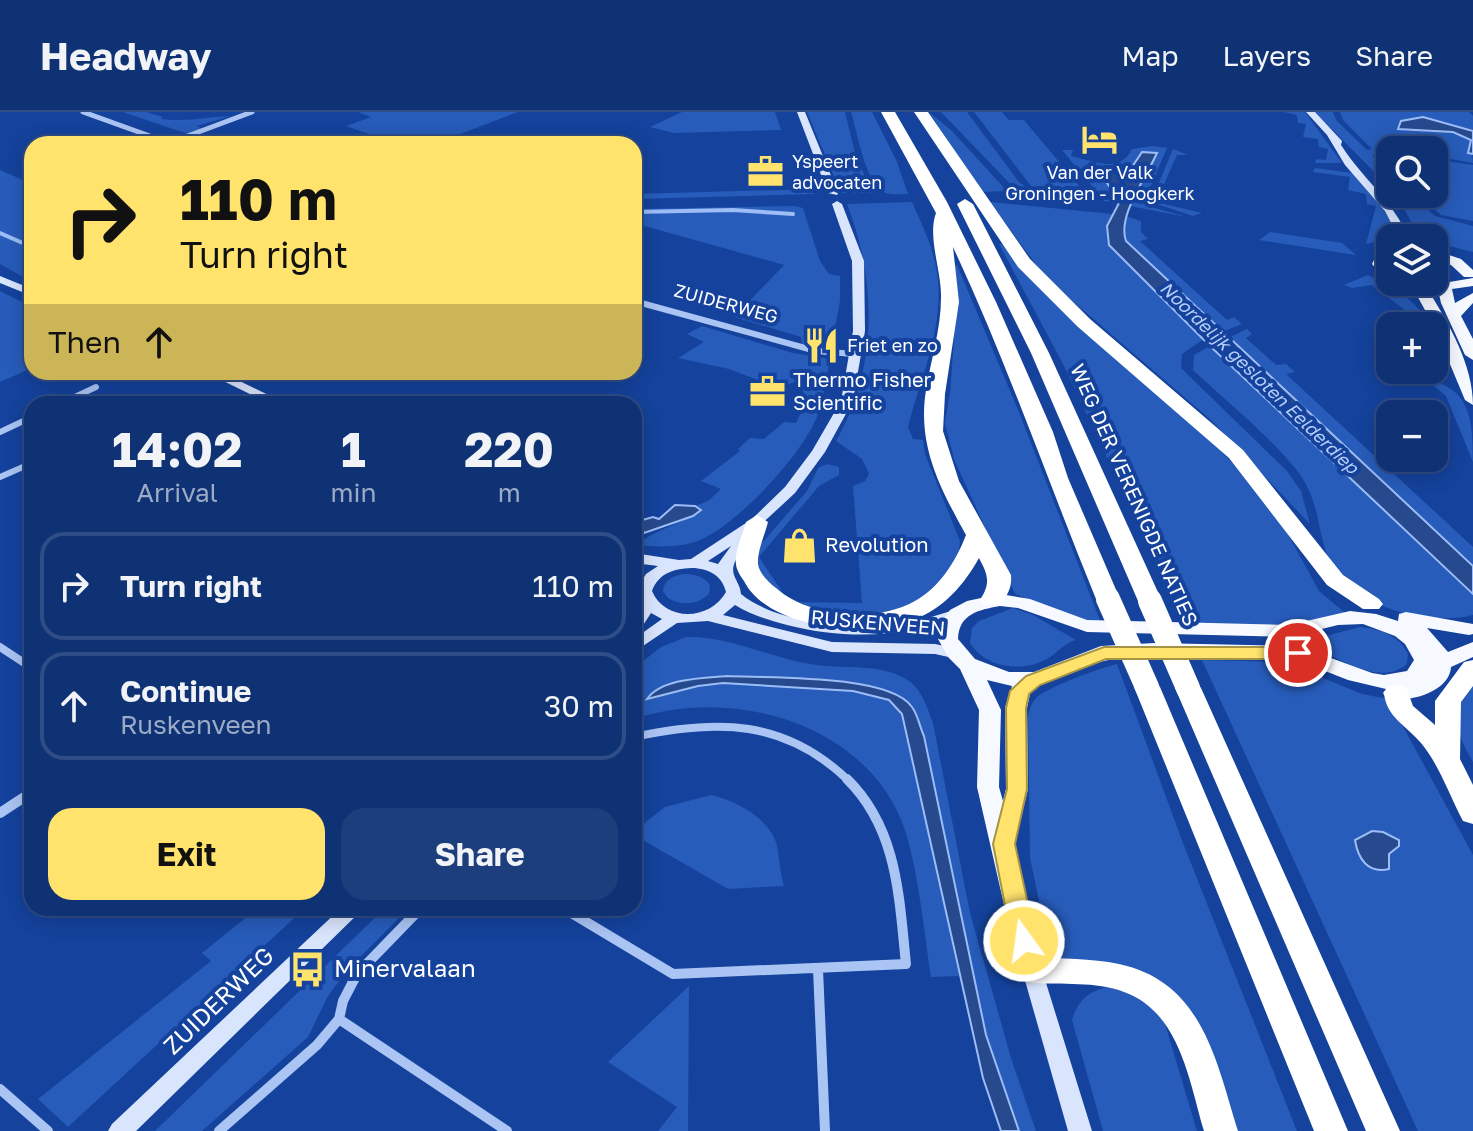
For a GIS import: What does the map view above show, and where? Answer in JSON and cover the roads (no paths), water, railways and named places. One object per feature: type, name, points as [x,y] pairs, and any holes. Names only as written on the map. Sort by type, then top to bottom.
[{"type":"highway","name":"WEG DER VERENIGDE NATIES","points":[[888,112],[956,199],[987,302],[1043,432],[1057,478],[1204,820],[1331,1131]]},
{"type":"highway","name":"WEG DER VERENIGDE NATIES","points":[[909,112],[1040,353],[1383,1131]]},
{"type":"highway","points":[[921,112],[956,199],[1061,302],[1236,454],[1308,547],[1311,562],[1328,593],[1341,605],[1370,612]]},
{"type":"highway","points":[[956,199],[942,249],[949,278],[950,304],[934,433],[946,475],[1000,578],[1000,587],[992,600]]},
{"type":"highway","points":[[757,522],[747,564],[759,589],[790,609],[846,620],[889,618],[926,605],[961,572],[978,533]]},
{"type":"highway","points":[[1447,758],[1446,707],[1453,691],[1473,668]]},
{"type":"highway","points":[[1397,687],[1401,710],[1428,733],[1447,758],[1473,814]]},
{"type":"highway","points":[[1032,970],[1128,979],[1166,1000],[1178,1013],[1189,1033],[1221,1131]]},
{"type":"main road","points":[[725,573],[726,563],[757,522],[790,490],[818,452],[847,401],[859,331],[858,261],[801,112]]},
{"type":"main road","points":[[1310,112],[1376,179]]},
{"type":"main road","points":[[1331,136],[1348,164],[1389,207],[1397,224]]},
{"type":"main road","points":[[1448,259],[1456,262],[1470,278],[1448,287]]},
{"type":"main road","points":[[0,279],[24,290]]},
{"type":"main road","points":[[1421,296],[1435,313],[1473,400]]},
{"type":"main road","points":[[1447,296],[1473,355]]},
{"type":"main road","points":[[1455,314],[1464,302],[1473,297]]},
{"type":"main road","points":[[228,380],[264,396]]},
{"type":"main road","points":[[642,577],[688,564],[757,522]]},
{"type":"main road","points":[[642,559],[688,564],[725,573],[733,584],[734,596],[726,606],[707,616]]},
{"type":"main road","points":[[642,586],[649,604],[675,617],[642,641]]},
{"type":"main road","name":"RUSKENVEEN","points":[[734,596],[741,603],[767,614],[847,632],[910,629],[954,615]]},
{"type":"main road","points":[[1080,1131],[1016,913],[1004,844],[988,787],[990,710],[945,634],[954,615],[968,606],[992,600],[1020,601],[1087,626],[1289,631],[1313,628],[1370,612],[1411,630],[1472,635]]},
{"type":"main road","points":[[642,617],[649,604]]},
{"type":"main road","name":"RUSKENVEEN","points":[[675,617],[707,616],[832,647],[935,649],[962,660]]},
{"type":"main road","points":[[1411,630],[1472,635]]},
{"type":"main road","points":[[1411,630],[1442,663]]},
{"type":"main road","points":[[1397,687],[1414,676],[1423,663],[1411,630]]},
{"type":"main road","points":[[1004,844],[1017,789],[1017,699],[1020,691],[1033,680],[1096,654],[1257,654],[1308,660],[1359,688],[1420,689],[1433,683],[1441,672],[1442,663],[1472,635]]},
{"type":"main road","points":[[962,660],[994,676],[1033,680]]},
{"type":"main road","name":"ZUIDERWEG","points":[[120,1131],[346,916]]},
{"type":"street","points":[[83,112],[150,136]]},
{"type":"street","points":[[189,136],[252,112]]},
{"type":"street","name":"ZUIDERWEG","points":[[642,303],[816,351],[854,354]]},
{"type":"street","points":[[77,396],[96,387]]},
{"type":"street","points":[[0,432],[24,421]]},
{"type":"street","points":[[0,477],[24,466]]},
{"type":"street","points":[[0,647],[24,663]]},
{"type":"street","points":[[576,916],[673,974],[906,964],[897,890],[884,830],[869,803],[822,756],[784,735],[746,726],[666,728],[642,735]]},
{"type":"street","points":[[0,813],[24,797]]},
{"type":"street","points":[[219,1131],[317,1045],[339,1019],[343,1001],[357,974],[413,916]]},
{"type":"street","points":[[818,969],[825,1131]]},
{"type":"street","points":[[339,1019],[507,1131]]},
{"type":"street","points":[[0,1089],[48,1131]]},
{"type":"water","points":[[1423,117],[1473,131],[1473,154],[1468,153],[1471,140],[1453,132],[1398,129],[1401,121]]},
{"type":"water","name":"Noordelijk gesloten Eelderdiep","points":[[1142,152],[1157,153],[1129,209],[1124,231],[1126,241],[1473,566],[1473,594],[1210,346],[1109,245],[1107,226],[1119,203],[1103,176],[1107,169],[1132,167]]},
{"type":"water","points":[[675,505],[695,506],[701,510],[693,516],[644,533],[642,520],[659,519]]},
{"type":"water","points":[[727,676],[854,683],[899,696],[914,710],[924,736],[986,1035],[1019,1131],[1001,1131],[983,1078],[902,714],[889,700],[853,691],[723,683],[647,699],[673,683]]},
{"type":"water","points":[[1372,831],[1383,832],[1399,840],[1399,846],[1389,854],[1389,869],[1370,867],[1359,853],[1355,840]]},
{"type":"waterway","points":[[642,212],[733,210],[793,214]]},
{"type":"waterway","points":[[0,233],[24,244]]},
{"type":"place","name":"Van der Valk Groningen - Hoogkerk","points":[[1100,139]]},
{"type":"place","name":"Yspeert advocaten","points":[[766,172]]},
{"type":"place","name":"Friet en zo","points":[[821,346]]},
{"type":"place","name":"Thermo Fisher Scientific","points":[[767,392]]},
{"type":"place","name":"Revolution","points":[[799,545]]},
{"type":"place","name":"Minervalaan","points":[[308,969]]}]
